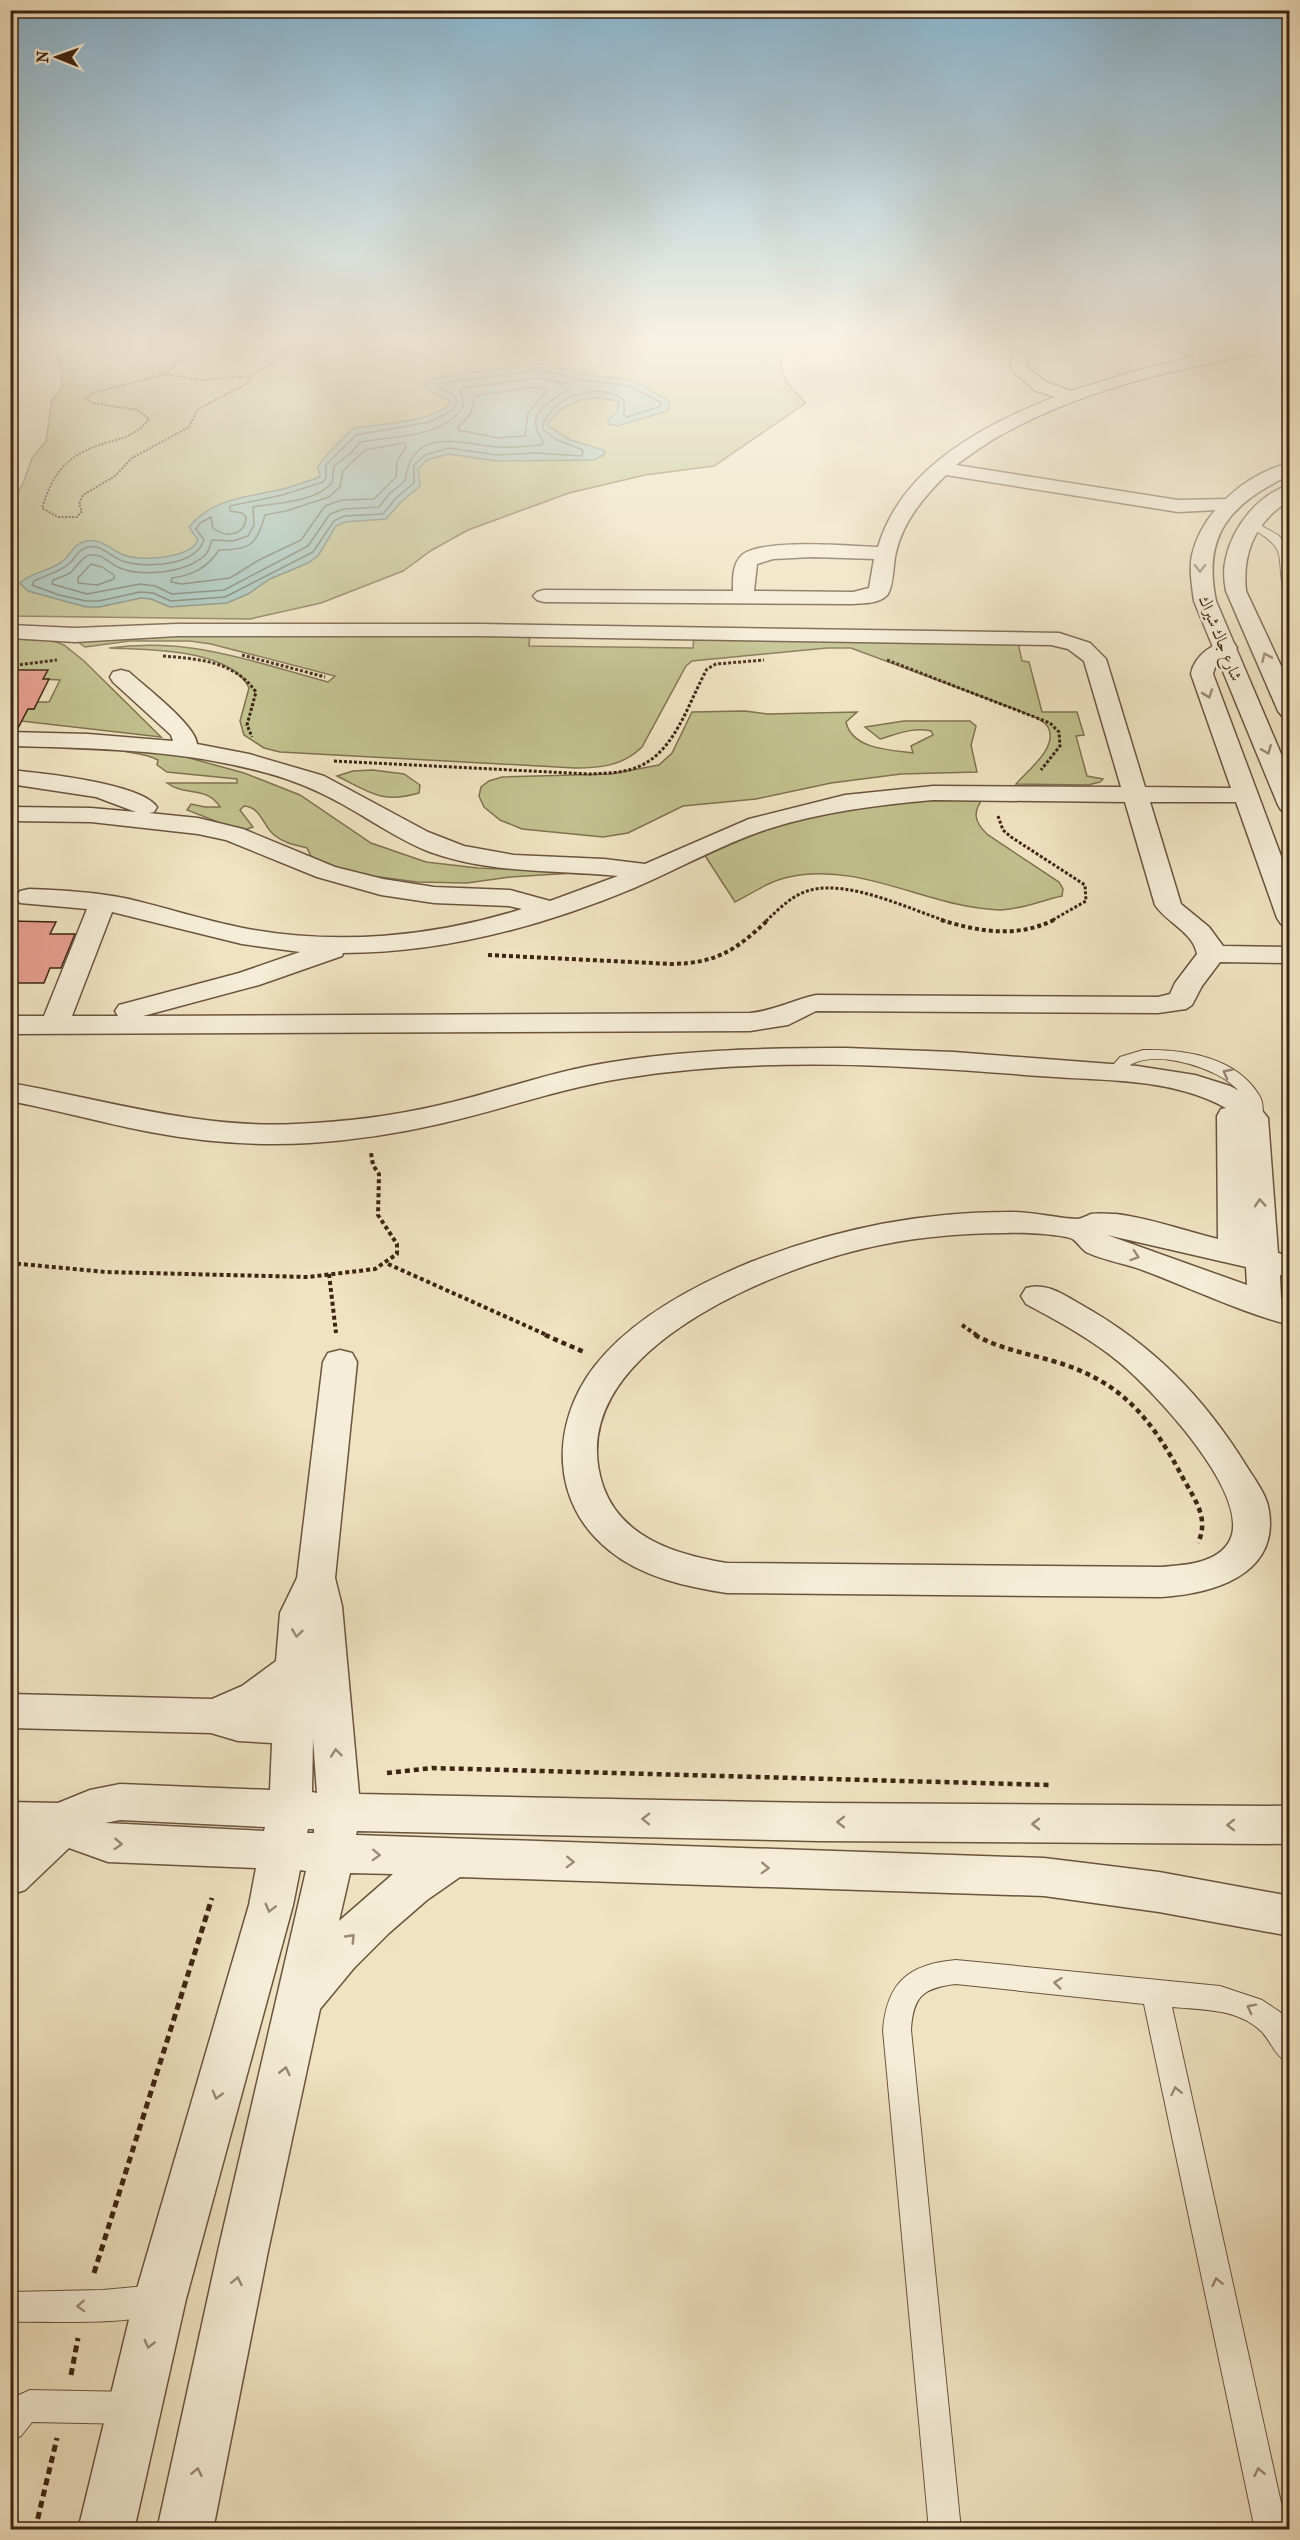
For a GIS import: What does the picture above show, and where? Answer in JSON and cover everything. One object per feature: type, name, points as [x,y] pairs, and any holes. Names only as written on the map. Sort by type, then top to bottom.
[{"type":"street","points":[[544,596],[854,598],[871,596],[879,591],[884,553],[903,513],[915,494],[939,468],[954,459]]},
{"type":"street","points":[[939,468],[1178,506],[1231,506]]},
{"type":"street","name":"شارع جاك شيراك","points":[[1290,468],[1257,484],[1231,506],[1212,528],[1200,555],[1200,585],[1290,805]]},
{"type":"street","name":"شارع جاك شيراك","points":[[1290,491],[1270,504],[1251,523],[1236,550],[1233,577],[1236,591],[1290,711]]},
{"type":"street","points":[[1178,506],[1212,528]]},
{"type":"street","points":[[744,597],[745,566],[753,557],[760,554],[781,551],[884,553]]},
{"type":"street","points":[[10,631],[75,635],[177,630],[481,630],[1054,639],[1083,648],[1095,659],[1168,905],[1179,919],[1206,938],[1211,954],[1204,967],[1189,983],[1182,999],[1168,1005],[816,1003],[800,1007],[778,1019],[750,1022],[10,1024]]},
{"type":"street","points":[[1226,648],[1204,664],[1202,674],[1290,918]]},
{"type":"street","points":[[121,677],[180,731],[185,739],[185,748]]},
{"type":"street","points":[[10,739],[120,742],[185,748],[258,763],[317,782],[363,805],[415,837],[455,851],[504,861],[604,866],[648,873]]},
{"type":"street","points":[[10,777],[85,789],[129,800],[148,809],[159,821]]},
{"type":"street","points":[[29,897],[102,903],[260,940],[345,944],[443,936],[479,930],[551,909],[648,873],[728,835],[826,806],[915,794],[1244,795]]},
{"type":"street","points":[[10,814],[91,815],[198,826],[234,834],[298,861],[381,887],[434,895],[510,898],[551,909]]},
{"type":"street","points":[[63,1024],[102,903]]},
{"type":"street","points":[[63,1024],[212,990],[301,962],[345,944]]},
{"type":"street","points":[[1211,954],[1290,955]]},
{"type":"street","points":[[10,1092],[183,1128],[292,1134],[366,1129],[442,1114],[557,1082],[668,1064],[774,1058],[883,1058],[998,1063],[1184,1081],[1221,1093],[1242,1103],[1253,1118],[1263,1261]]},
{"type":"street","points":[[1221,1093],[1231,1110],[1263,1261],[1277,1309]]},
{"type":"street","points":[[1038,1296],[1109,1336],[1141,1361],[1170,1388],[1217,1446],[1245,1495],[1251,1512],[1252,1529],[1247,1545],[1236,1559],[1222,1570],[1204,1578],[1161,1582],[727,1578],[674,1569],[650,1559],[614,1534],[599,1518],[589,1502],[582,1479],[581,1432],[587,1410],[608,1372],[640,1341],[703,1299],[770,1268],[816,1252],[905,1231],[977,1222],[1036,1223],[1087,1231]]},
{"type":"street","points":[[1087,1231],[1094,1224],[1117,1225],[1263,1261]]},
{"type":"street","points":[[1087,1231],[1088,1237],[1099,1245],[1154,1262],[1277,1309]]},
{"type":"street","points":[[106,2529],[160,2299],[271,1905],[286,1830],[300,1613],[316,1578],[340,1362]]},
{"type":"street","points":[[185,2529],[243,2251],[301,2000],[335,1833],[338,1776],[323,1606],[316,1578]]},
{"type":"street","points":[[10,1712],[212,1716],[236,1710],[258,1698],[295,1668]]},
{"type":"street","points":[[212,1716],[230,1723],[251,1727],[293,1722],[313,1715],[330,1704]]},
{"type":"street","points":[[10,1821],[67,1822]]},
{"type":"street","points":[[67,1822],[75,1832],[91,1840],[108,1843],[286,1830],[335,1833],[807,1822],[1289,1826]]},
{"type":"street","points":[[10,1876],[67,1822]]},
{"type":"street","points":[[335,1833],[454,1858],[1044,1877],[1285,1912]]},
{"type":"street","points":[[301,2000],[348,1941],[375,1915],[426,1875],[454,1858]]},
{"type":"lane","points":[[1251,523],[1275,538],[1284,548],[1287,554],[1287,580],[1290,593]]},
{"type":"lane","points":[[1116,1073],[1128,1059],[1145,1056],[1185,1059],[1222,1069],[1244,1083],[1251,1091],[1256,1109],[1253,1118]]},
{"type":"lane","points":[[945,2529],[898,2042],[897,2012],[904,1995],[916,1982],[928,1976],[956,1972],[1220,1999],[1247,2006],[1271,2021],[1284,2036],[1290,2050]]},
{"type":"lane","points":[[1155,1992],[1271,2529]]},
{"type":"lane","points":[[10,2307],[84,2306],[160,2299]]},
{"type":"lane","points":[[10,2425],[20,2411],[30,2406],[133,2408]]},
{"type":"path","points":[[71,459],[52,480],[42,508],[51,515],[64,519],[77,517],[82,511],[79,504],[83,495],[115,476],[131,459]]},
{"type":"path","points":[[157,656],[207,661],[228,667],[245,677],[256,692],[247,725],[249,733],[257,742]]},
{"type":"path","points":[[10,666],[58,660]]},
{"type":"path","points":[[334,761],[590,774],[621,773],[641,767],[657,757],[707,669],[716,664],[765,660]]},
{"type":"path","points":[[486,955],[672,964],[700,963],[723,956],[740,946],[796,895],[814,888],[849,891],[986,931],[1012,933],[1032,929],[1086,901],[1087,890],[1077,879],[1003,830],[999,823],[998,812],[1002,805],[1044,768],[1060,746],[1060,738],[1055,727],[1038,717],[885,660]]},
{"type":"path","points":[[10,1263],[107,1272],[242,1277],[373,1270],[388,1264],[397,1254],[398,1244],[386,1230],[378,1215],[379,1174],[374,1165],[366,1129]]},
{"type":"path","points":[[388,1264],[584,1352],[597,1342],[623,1356]]},
{"type":"path","points":[[329,1274],[340,1362]]},
{"type":"path","points":[[962,1325],[992,1345],[1009,1352],[1064,1364],[1084,1371],[1123,1392],[1151,1422],[1201,1511],[1204,1522],[1203,1534],[1193,1549]]},
{"type":"path","points":[[387,1773],[432,1768],[1051,1785]]},
{"type":"path","points":[[35,2529],[64,2407],[84,2306],[212,1898]]},
{"type":"green space","points":[[32,459],[725,459],[714,466],[645,475],[569,493],[468,530],[432,550],[403,571],[321,603],[250,619],[11,616],[11,507]]},
{"type":"green space","points":[[10,633],[48,639],[64,645],[84,661],[161,737],[12,720],[22,709],[34,709],[37,702],[49,702],[60,680],[43,679],[47,671],[11,670]]},
{"type":"green space","points":[[530,633],[529,646],[693,648],[694,635],[1017,638],[1022,661],[1029,662],[1042,712],[1077,712],[1084,735],[1076,736],[1087,776],[1103,779],[1088,785],[1016,784],[1046,750],[1050,735],[1048,727],[1043,722],[1023,712],[851,648],[827,648],[692,661],[686,666],[642,747],[627,758],[611,765],[575,768],[280,752],[264,748],[244,735],[240,721],[249,688],[239,675],[224,665],[186,654],[109,648],[139,645],[194,648],[246,659],[328,682],[335,676],[211,644],[190,641],[130,641],[85,647],[77,641],[81,636]]},
{"type":"green space","points":[[745,711],[768,714],[857,712],[846,722],[856,738],[873,746],[913,753],[911,746],[933,735],[931,731],[911,730],[880,739],[865,727],[904,721],[970,721],[976,726],[971,745],[977,772],[901,774],[831,783],[756,799],[683,806],[628,833],[603,837],[522,829],[500,820],[484,807],[479,796],[481,787],[489,781],[502,777],[611,774],[659,765],[672,753],[692,712]]},
{"type":"green space","points":[[105,746],[175,754],[244,773],[300,795],[371,843],[426,862],[478,868],[590,872],[510,877],[467,883],[417,882],[357,874],[313,860],[307,848],[286,842],[274,835],[258,813],[250,807],[244,806],[240,810],[253,827],[241,831],[187,810],[191,804],[220,807],[214,800],[202,793],[181,790],[167,783],[237,783],[237,779],[167,772],[157,765],[158,760],[152,757]]},
{"type":"green space","points":[[373,770],[404,774],[420,785],[419,793],[385,797],[337,776],[353,771]]},
{"type":"green space","points":[[984,797],[976,812],[977,821],[983,830],[1059,882],[1063,889],[1062,896],[1023,907],[1000,910],[947,902],[869,880],[843,875],[816,874],[782,879],[735,902],[704,854],[770,824],[847,805]]},
{"type":"water","points":[[324,459],[432,459],[427,460],[418,469],[420,486],[386,519],[345,522],[336,526],[318,556],[227,603],[170,607],[151,599],[141,598],[99,607],[86,607],[28,591],[20,583],[60,563],[76,546],[86,541],[97,541],[132,557],[153,558],[176,555],[194,546],[198,540],[189,527],[208,510],[242,497],[284,489],[320,477],[318,467]]},
{"type":"water","points":[[479,459],[597,459],[594,460],[496,461]]},
{"type":"building","points":[[10,670],[48,670],[43,679],[49,679],[34,709],[28,709],[17,730],[10,730]]},
{"type":"building","points":[[10,921],[56,922],[50,934],[75,934],[61,968],[50,968],[44,983],[10,983]]}]
